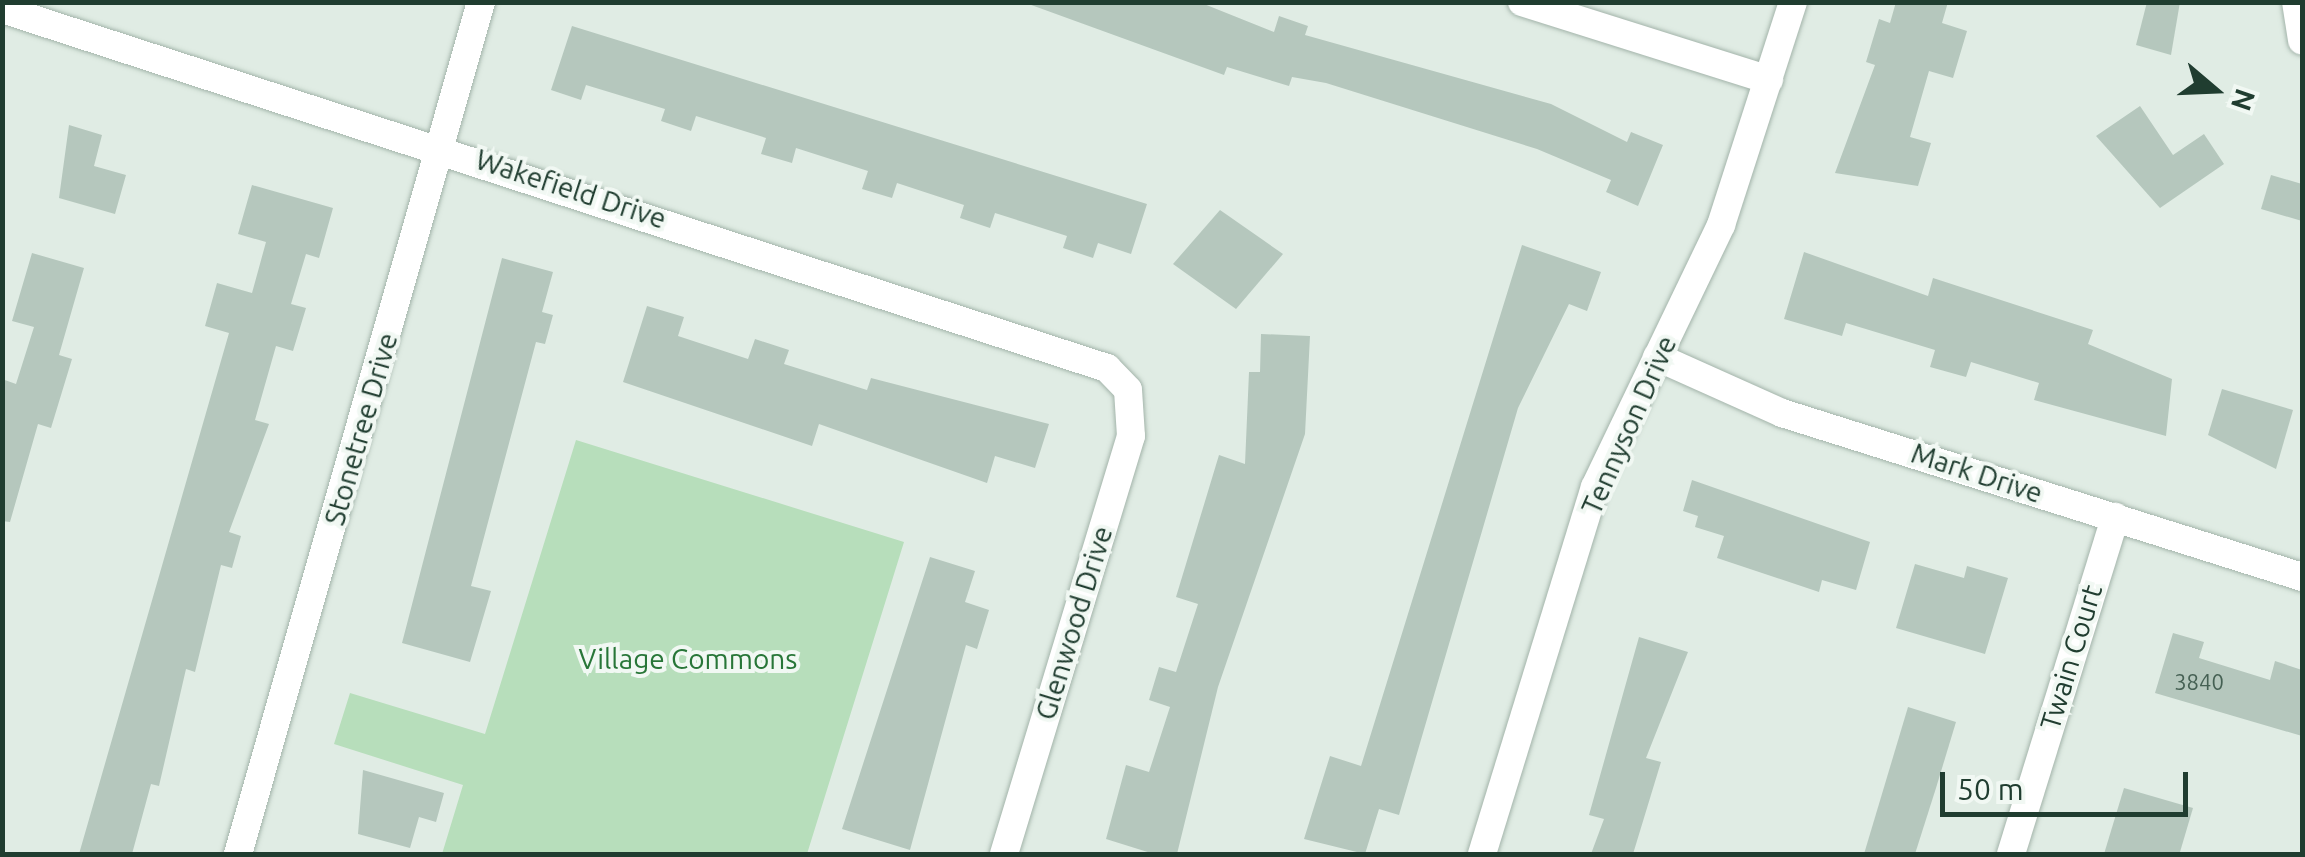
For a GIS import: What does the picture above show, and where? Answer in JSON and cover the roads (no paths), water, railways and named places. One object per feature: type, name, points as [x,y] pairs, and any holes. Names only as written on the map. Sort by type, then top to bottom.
[{"type":"street","name":"Stonetree Drive","points":[[238,854],[482,2]]},
{"type":"street","points":[[1522,2],[1770,80]]},
{"type":"street","name":"Tennyson Drive","points":[[1482,854],[1595,488],[1721,225],[1793,2]]},
{"type":"street","points":[[2296,2],[2302,40]]},
{"type":"street","name":"Wakefield Drive","points":[[5,18],[440,148],[1074,354],[1128,390]]},
{"type":"street","name":"Mark Drive","points":[[1657,357],[1732,396],[2302,577]]},
{"type":"street","name":"Glenwood Drive","points":[[1004,854],[1130,436],[1128,390]]},
{"type":"street","name":"Twain Court","points":[[2011,854],[2115,517]]},
{"type":"park label","name":"Village Commons","points":[[688,659]]}]
